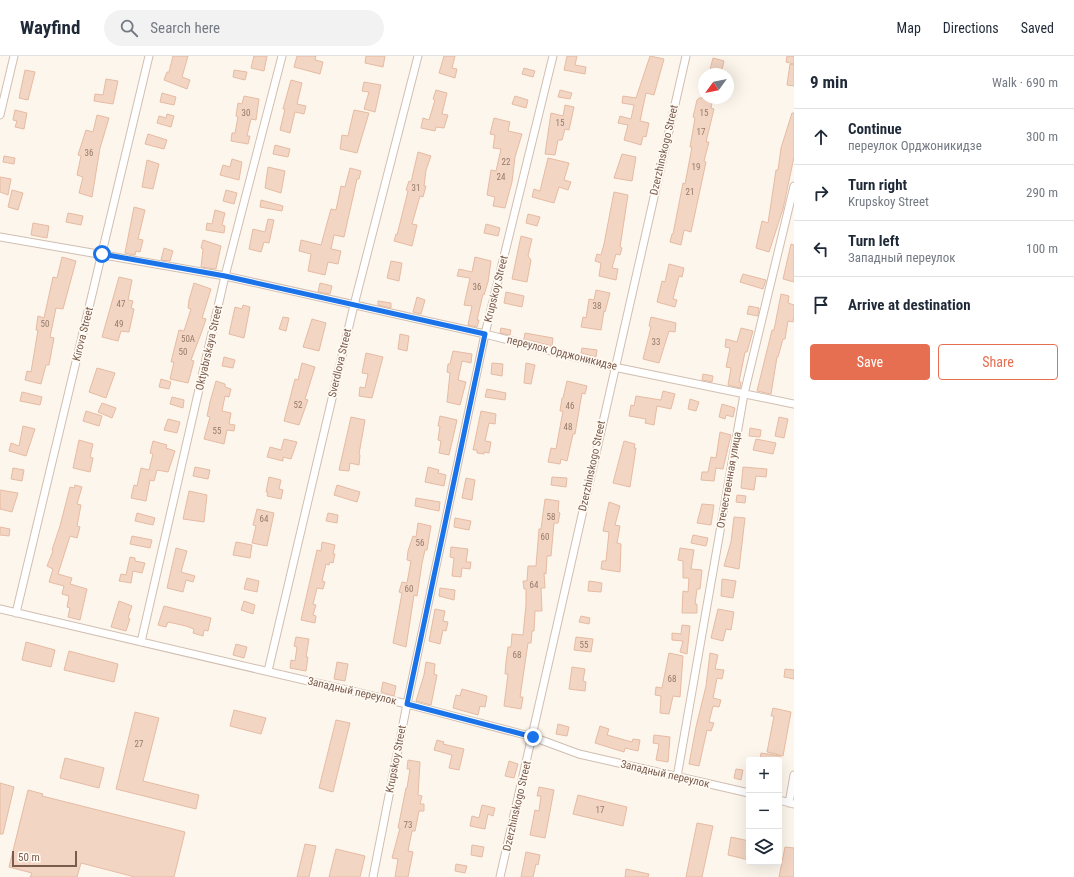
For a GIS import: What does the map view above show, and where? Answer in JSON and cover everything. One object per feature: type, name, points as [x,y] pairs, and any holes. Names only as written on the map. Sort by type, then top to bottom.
[{"type":"street","points":[[0,116],[14,56]]},
{"type":"street","name":"Kirova Street","points":[[16,613],[149,56]]},
{"type":"street","name":"Oktyabrskaya Street","points":[[141,642],[225,276],[282,56]]},
{"type":"street","name":"Sverdlova Street","points":[[268,672],[354,305],[418,56]]},
{"type":"street","name":"Krupskoy Street","points":[[373,877],[407,704],[485,334],[553,56]]},
{"type":"street","name":"Dzerzhinskogo Street","points":[[500,877],[533,737],[614,367],[686,56]]},
{"type":"street","name":"Отечественная улица","points":[[677,777],[744,394],[794,186]]},
{"type":"street","name":"переулок Орджоникидзе","points":[[0,237],[225,276],[485,334],[614,367],[794,404]]},
{"type":"street","name":"Западный переулок","points":[[0,609],[407,704],[533,737],[579,754],[746,792]]},
{"type":"street","points":[[791,803],[794,775]]},
{"type":"building","points":[[173,56],[188,56],[182,77],[190,80],[187,89],[164,80],[167,72],[169,72]]},
{"type":"building","points":[[254,56],[267,56],[264,71],[251,68]]},
{"type":"building","points":[[297,56],[316,56],[315,60],[323,62],[320,74],[294,67]]},
{"type":"building","points":[[366,56],[385,56],[383,67],[365,63]]},
{"type":"building","points":[[444,56],[455,56],[452,68],[457,69],[455,78],[439,73]]},
{"type":"building","points":[[567,56],[577,56],[575,65],[586,67],[585,74],[564,70]]},
{"type":"building","points":[[650,56],[664,59],[654,95],[646,93],[640,121],[649,123],[646,137],[643,136],[641,145],[624,140],[628,125],[618,123],[620,116],[631,119],[634,105],[622,103],[623,96],[636,98]]},
{"type":"building","points":[[787,56],[794,56],[794,64],[786,62]]},
{"type":"building","points":[[713,58],[724,61],[722,68],[710,68]]},
{"type":"building","points":[[790,64],[794,65],[794,86],[787,85]]},
{"type":"building","points":[[524,68],[535,71],[533,77],[522,74]]},
{"type":"building","points":[[25,70],[35,72],[28,100],[19,98]]},
{"type":"building","points":[[234,70],[247,72],[245,80],[233,77]]},
{"type":"building","points":[[106,79],[118,81],[113,104],[94,101],[95,94],[103,95]]},
{"type":"building","points":[[291,80],[302,83],[297,104],[306,106],[304,114],[295,112],[290,133],[280,130],[285,109],[283,109]]},
{"type":"building","points":[[364,82],[381,85],[375,112],[364,109],[369,92],[362,91]]},
{"type":"building","points":[[436,90],[447,93],[442,114],[448,115],[444,128],[436,127],[435,131],[421,128],[423,118],[429,120],[435,100],[433,99]]},
{"type":"building","points":[[560,90],[572,93],[570,99],[558,97]]},
{"type":"building","points":[[162,93],[176,97],[174,105],[160,102]]},
{"type":"building","points":[[244,96],[259,99],[256,120],[251,119],[247,136],[250,136],[248,144],[231,141],[232,133],[235,133],[238,117],[236,116],[238,103],[242,104]]},
{"type":"building","points":[[515,96],[528,100],[526,108],[512,104]]},
{"type":"building","points":[[698,99],[698,104],[712,104],[711,108],[714,109],[706,142],[709,142],[704,161],[706,162],[691,232],[684,230],[681,245],[670,242],[673,234],[683,183],[685,184],[692,147],[690,147],[695,118],[693,117]]},
{"type":"building","points":[[565,105],[574,107],[569,130],[565,129],[562,140],[558,140],[555,155],[545,154],[551,113],[563,116]]},
{"type":"building","points":[[15,110],[27,113],[24,129],[15,127],[17,121],[13,120]]},
{"type":"building","points":[[354,110],[369,113],[357,153],[340,149],[342,135],[348,136]]},
{"type":"building","points":[[792,113],[794,113],[794,157],[783,209],[769,252],[756,248],[762,221],[768,223],[776,170],[778,170],[781,148]]},
{"type":"building","points":[[167,114],[174,116],[171,127],[157,123],[159,116],[166,118]]},
{"type":"building","points":[[97,115],[109,118],[100,148],[92,197],[79,193],[83,177],[77,175],[81,156],[78,155],[86,130],[93,132]]},
{"type":"building","points":[[494,118],[510,122],[508,131],[522,134],[515,157],[512,182],[505,208],[493,206],[495,197],[487,195],[491,170],[496,171],[501,149],[493,148],[495,135],[490,134]]},
{"type":"building","points":[[148,134],[167,140],[164,149],[145,144]]},
{"type":"building","points":[[275,145],[290,149],[288,157],[273,154]]},
{"type":"building","points":[[418,152],[431,156],[426,170],[424,186],[426,186],[423,197],[420,196],[412,224],[417,225],[412,246],[394,241],[396,234],[397,235],[408,191],[406,190],[409,181],[411,182]]},
{"type":"building","points":[[622,154],[636,157],[632,181],[614,178]]},
{"type":"building","points":[[4,156],[15,158],[14,164],[3,162]]},
{"type":"building","points":[[548,158],[569,163],[564,180],[571,182],[568,190],[559,187],[554,203],[532,197],[534,189],[540,191]]},
{"type":"building","points":[[232,159],[242,162],[239,180],[220,175],[223,165],[230,167]]},
{"type":"building","points":[[147,160],[159,164],[153,189],[142,187]]},
{"type":"building","points":[[268,167],[285,171],[281,193],[265,188]]},
{"type":"building","points":[[350,168],[361,171],[359,179],[357,179],[344,237],[334,235],[331,249],[341,251],[338,264],[328,262],[325,275],[308,271],[311,254],[299,251],[301,240],[321,245],[331,209],[336,210],[341,186],[345,187]]},
{"type":"building","points":[[0,177],[11,179],[8,195],[0,192]]},
{"type":"building","points":[[12,190],[23,193],[18,210],[8,207]]},
{"type":"building","points":[[226,190],[237,193],[234,204],[223,201]]},
{"type":"building","points":[[614,192],[628,195],[620,247],[622,248],[620,255],[616,254],[612,268],[618,269],[616,280],[599,276],[601,263],[595,261],[597,254],[601,255]]},
{"type":"building","points":[[261,200],[283,206],[282,211],[260,207]]},
{"type":"building","points":[[134,207],[145,210],[138,239],[143,240],[140,252],[136,251],[135,255],[125,253]]},
{"type":"building","points":[[215,210],[225,213],[222,225],[225,226],[224,233],[206,230],[207,223],[212,224]]},
{"type":"building","points":[[68,213],[83,216],[81,225],[66,222]]},
{"type":"building","points":[[528,214],[540,217],[537,226],[526,223]]},
{"type":"building","points":[[268,219],[274,220],[269,243],[264,242],[261,252],[249,249],[253,229],[265,232]]},
{"type":"building","points":[[33,223],[49,226],[47,238],[31,235]]},
{"type":"building","points":[[486,224],[500,228],[498,236],[484,233]]},
{"type":"building","points":[[521,236],[532,239],[528,256],[531,260],[527,282],[512,279]]},
{"type":"building","points":[[203,240],[221,246],[216,269],[201,267],[203,249],[201,248]]},
{"type":"building","points":[[791,244],[794,245],[794,282],[783,279]]},
{"type":"building","points":[[164,248],[173,251],[170,261],[161,260]]},
{"type":"building","points":[[62,257],[76,261],[63,309],[56,308],[50,337],[54,338],[49,365],[46,365],[41,384],[25,380],[27,371],[31,372],[38,330],[36,330],[38,316],[44,318],[53,277],[57,278]]},
{"type":"building","points":[[475,257],[491,261],[488,282],[484,295],[483,294],[477,320],[479,320],[477,327],[468,325],[472,306],[464,305],[470,278],[457,276],[459,269],[472,272]]},
{"type":"building","points":[[391,261],[402,263],[399,281],[387,278]]},
{"type":"building","points":[[669,264],[684,268],[682,277],[679,276],[673,299],[677,300],[675,307],[657,302],[662,281],[665,282]]},
{"type":"building","points":[[743,274],[766,280],[763,289],[740,282]]},
{"type":"building","points":[[119,277],[132,280],[128,300],[133,301],[131,308],[134,309],[129,332],[121,331],[118,341],[102,337]]},
{"type":"building","points":[[194,283],[211,289],[202,318],[206,319],[191,360],[194,361],[188,383],[170,379],[174,362],[171,362],[179,330],[184,331],[191,309],[188,308]]},
{"type":"building","points":[[320,283],[332,286],[330,294],[318,292]]},
{"type":"building","points":[[596,290],[610,293],[605,312],[604,311],[601,330],[581,327],[583,317],[586,318],[589,299],[594,300]]},
{"type":"building","points":[[506,292],[524,296],[522,307],[504,303]]},
{"type":"building","points":[[781,294],[789,296],[788,303],[794,305],[794,316],[793,322],[788,321],[785,339],[783,339],[777,357],[771,394],[757,391],[772,330],[774,330]]},
{"type":"building","points":[[417,297],[425,300],[421,314],[413,312]]},
{"type":"building","points":[[378,301],[391,303],[391,308],[378,305]]},
{"type":"building","points":[[243,305],[250,307],[244,338],[229,334],[235,307],[242,309]]},
{"type":"building","points":[[749,306],[759,308],[758,316],[747,314]]},
{"type":"building","points":[[283,317],[289,318],[286,331],[279,329]]},
{"type":"building","points":[[651,317],[676,323],[675,332],[669,331],[659,363],[643,359],[651,327],[649,326]]},
{"type":"building","points":[[312,319],[326,323],[319,351],[303,347]]},
{"type":"building","points":[[501,328],[511,330],[510,335],[500,333]]},
{"type":"building","points":[[741,328],[753,331],[747,352],[745,352],[739,382],[741,382],[740,388],[728,385],[731,368],[726,367],[730,348],[725,347],[726,339],[737,342]]},
{"type":"building","points":[[525,333],[553,338],[552,346],[524,339]]},
{"type":"building","points":[[400,334],[409,336],[407,351],[398,349]]},
{"type":"building","points":[[582,348],[597,350],[596,357],[581,353]]},
{"type":"building","points":[[453,351],[472,354],[471,363],[462,361],[458,380],[466,382],[460,405],[447,402],[450,373],[447,372],[448,364],[450,364]]},
{"type":"building","points":[[366,353],[383,357],[372,398],[359,396],[360,387],[365,388],[368,374],[362,373]]},
{"type":"building","points":[[224,357],[235,360],[233,368],[222,366]]},
{"type":"building","points":[[302,363],[315,367],[305,399],[308,400],[299,425],[284,421],[295,379],[298,380]]},
{"type":"building","points":[[492,363],[503,364],[502,376],[491,374]]},
{"type":"building","points":[[526,363],[535,365],[531,384],[524,383]]},
{"type":"building","points":[[97,368],[115,373],[106,398],[89,392]]},
{"type":"building","points":[[703,374],[713,376],[712,382],[702,380]]},
{"type":"building","points":[[161,379],[171,382],[169,389],[159,387]]},
{"type":"building","points":[[216,381],[225,384],[225,387],[231,389],[229,397],[225,396],[222,411],[231,413],[229,424],[235,425],[234,431],[227,430],[224,444],[204,439],[210,417],[207,416]]},
{"type":"building","points":[[567,381],[587,386],[585,394],[582,393],[575,434],[573,434],[567,461],[561,459],[560,464],[548,462],[551,448],[556,449],[563,411],[560,411],[562,398]]},
{"type":"building","points":[[487,389],[506,393],[505,400],[485,397]]},
{"type":"building","points":[[663,391],[675,394],[671,409],[657,406],[654,425],[645,423],[646,419],[629,416],[631,405],[634,406],[636,396],[661,400]]},
{"type":"building","points":[[22,392],[42,397],[40,405],[20,401]]},
{"type":"building","points":[[172,397],[184,400],[183,408],[170,404]]},
{"type":"building","points":[[690,399],[699,402],[696,411],[688,409]]},
{"type":"building","points":[[102,403],[116,408],[112,418],[98,412]]},
{"type":"building","points":[[722,404],[735,408],[733,417],[726,415],[725,419],[719,417]]},
{"type":"building","points":[[86,411],[102,416],[99,426],[83,421]]},
{"type":"building","points":[[481,411],[496,414],[495,424],[489,423],[485,441],[491,442],[489,453],[484,452],[484,454],[477,453],[477,450],[473,450]]},
{"type":"building","points":[[440,416],[457,420],[449,455],[439,453],[441,441],[438,440],[440,426],[438,426]]},
{"type":"building","points":[[351,417],[365,420],[359,454],[359,465],[350,463],[349,471],[339,470]]},
{"type":"building","points":[[779,417],[788,419],[784,438],[775,436]]},
{"type":"building","points":[[168,419],[180,422],[177,433],[164,430]]},
{"type":"building","points":[[23,426],[35,429],[26,456],[9,451],[11,443],[19,446]]},
{"type":"building","points":[[750,428],[761,430],[760,437],[749,436]]},
{"type":"building","points":[[720,432],[731,435],[723,469],[716,468],[714,481],[701,480],[702,472],[708,472],[711,457],[716,458]]},
{"type":"building","points":[[284,439],[297,442],[291,459],[283,457],[283,461],[267,457],[270,447],[281,450]]},
{"type":"building","points":[[756,439],[776,443],[773,454],[753,450]]},
{"type":"building","points":[[79,440],[93,444],[90,457],[93,458],[90,472],[73,468]]},
{"type":"building","points":[[153,441],[167,445],[166,448],[175,451],[168,472],[157,470],[154,481],[150,480],[146,501],[131,498],[134,485],[137,486],[141,468],[149,470],[153,454],[150,453]]},
{"type":"building","points":[[624,441],[635,444],[634,448],[636,448],[630,487],[613,483]]},
{"type":"building","points":[[195,467],[210,470],[208,479],[193,476]]},
{"type":"building","points":[[428,467],[439,470],[438,473],[446,475],[444,486],[425,482]]},
{"type":"building","points":[[743,467],[767,469],[766,477],[756,476],[754,490],[741,488]]},
{"type":"building","points":[[13,468],[24,470],[22,481],[11,479]]},
{"type":"building","points":[[269,477],[281,480],[279,489],[283,490],[281,499],[267,496],[268,492],[266,492]]},
{"type":"building","points":[[552,477],[567,478],[566,487],[551,485]]},
{"type":"building","points":[[466,478],[475,480],[472,500],[462,498]]},
{"type":"building","points":[[75,485],[82,487],[77,504],[81,505],[77,526],[80,527],[77,538],[70,536],[58,574],[72,578],[70,584],[87,589],[80,620],[68,617],[70,608],[67,607],[69,596],[62,594],[64,586],[49,582],[53,569],[47,566],[53,551],[52,550],[70,487],[74,488]]},
{"type":"building","points":[[337,485],[360,492],[357,502],[334,495]]},
{"type":"building","points":[[0,490],[18,493],[12,512],[0,509]]},
{"type":"building","points":[[189,491],[207,495],[204,522],[183,519]]},
{"type":"building","points":[[737,495],[746,496],[745,503],[736,502]]},
{"type":"building","points":[[416,498],[440,502],[439,511],[415,506]]},
{"type":"building","points":[[545,499],[559,501],[558,512],[560,513],[558,523],[554,523],[551,556],[547,556],[546,574],[544,573],[545,588],[541,588],[542,611],[535,611],[534,631],[532,631],[531,643],[528,643],[520,697],[523,697],[521,709],[504,706],[508,674],[505,674],[506,662],[508,647],[511,647],[512,634],[523,635],[526,589],[524,589],[523,581],[527,581],[528,566],[536,566],[539,529],[541,529]]},
{"type":"building","points":[[609,502],[620,506],[615,525],[620,526],[617,543],[621,544],[620,572],[601,569],[602,561],[606,561],[609,532],[603,531]]},
{"type":"building","points":[[702,504],[714,505],[711,525],[697,523]]},
{"type":"building","points":[[257,509],[274,513],[267,546],[252,543],[256,526],[253,525]]},
{"type":"building","points":[[137,513],[155,518],[153,525],[135,521]]},
{"type":"building","points":[[328,513],[338,515],[337,523],[326,521]]},
{"type":"building","points":[[734,517],[745,518],[739,569],[724,566],[731,542]]},
{"type":"building","points":[[455,518],[471,521],[469,530],[454,527]]},
{"type":"building","points":[[418,523],[431,526],[427,550],[425,550],[422,563],[417,596],[414,595],[406,647],[393,643],[402,593],[399,592],[402,582],[407,583],[411,561],[407,560],[408,551],[413,536],[416,537]]},
{"type":"building","points":[[0,527],[10,529],[9,536],[0,535]]},
{"type":"building","points":[[693,535],[708,538],[706,546],[691,543]]},
{"type":"building","points":[[132,536],[152,540],[150,548],[130,544]]},
{"type":"building","points":[[236,542],[252,545],[250,558],[233,555]]},
{"type":"building","points":[[322,542],[335,545],[333,554],[335,554],[333,563],[330,562],[329,565],[326,564],[322,581],[325,582],[323,589],[317,588],[313,604],[316,605],[313,615],[316,616],[315,623],[301,620],[317,550],[321,551]]},
{"type":"building","points":[[451,547],[468,549],[466,562],[471,562],[470,569],[462,568],[461,577],[452,576],[454,558],[450,557]]},
{"type":"building","points":[[176,548],[187,551],[181,572],[195,576],[193,582],[186,580],[183,592],[167,588]]},
{"type":"building","points":[[680,548],[694,550],[691,569],[702,570],[700,589],[697,589],[695,604],[697,604],[697,613],[682,613],[683,591],[688,592],[689,578],[683,578],[683,561],[678,560]]},
{"type":"building","points":[[130,557],[135,558],[135,561],[145,563],[142,573],[133,571],[131,583],[119,581],[121,574],[126,575]]},
{"type":"building","points":[[247,578],[259,581],[257,592],[244,589]]},
{"type":"building","points":[[722,579],[736,581],[733,598],[721,596]]},
{"type":"building","points":[[589,581],[602,583],[601,592],[588,591]]},
{"type":"building","points":[[440,588],[455,590],[454,600],[439,596]]},
{"type":"building","points":[[119,601],[132,606],[126,631],[111,627]]},
{"type":"building","points":[[244,601],[255,605],[253,614],[241,610]]},
{"type":"building","points":[[164,606],[211,618],[208,631],[204,630],[203,636],[193,633],[194,629],[186,626],[168,622],[166,627],[158,625]]},
{"type":"building","points":[[435,609],[445,611],[443,621],[448,622],[446,631],[443,630],[440,644],[429,641]]},
{"type":"building","points":[[718,609],[734,612],[731,630],[726,629],[723,641],[711,638]]},
{"type":"building","points":[[581,616],[590,618],[589,624],[579,622]]},
{"type":"building","points":[[682,625],[690,626],[687,654],[680,652],[683,641],[672,640],[672,633],[681,634]]},
{"type":"building","points":[[296,637],[309,639],[306,657],[308,657],[306,671],[290,668],[291,660],[295,661],[297,647],[294,646]]},
{"type":"building","points":[[576,637],[593,639],[591,652],[574,650]]},
{"type":"building","points":[[26,642],[55,650],[51,667],[22,660]]},
{"type":"building","points":[[236,644],[247,647],[244,658],[233,655]]},
{"type":"building","points":[[69,651],[118,664],[114,682],[64,670]]},
{"type":"building","points":[[669,653],[683,656],[680,697],[673,696],[669,714],[660,713],[661,696],[655,695],[656,687],[662,688]]},
{"type":"building","points":[[710,653],[718,655],[715,669],[724,670],[722,679],[717,678],[713,698],[721,700],[719,707],[713,706],[709,722],[714,723],[711,731],[707,730],[699,766],[689,764],[706,686]]},
{"type":"building","points":[[337,662],[348,664],[345,681],[334,679]]},
{"type":"building","points":[[426,662],[435,664],[434,674],[437,675],[431,705],[416,701],[424,675]]},
{"type":"building","points":[[572,667],[585,669],[583,681],[586,682],[585,691],[569,689]]},
{"type":"building","points":[[785,669],[794,670],[794,679],[784,677]]},
{"type":"building","points":[[383,682],[396,686],[394,696],[381,692]]},
{"type":"building","points":[[462,689],[487,696],[485,707],[480,706],[478,715],[453,708],[456,695],[460,696]]},
{"type":"building","points":[[773,708],[791,712],[783,756],[767,752],[774,716],[771,716]]},
{"type":"building","points":[[234,710],[266,718],[261,734],[230,726]]},
{"type":"building","points":[[135,712],[159,718],[143,781],[199,795],[196,809],[116,789]]},
{"type":"building","points":[[336,720],[350,723],[333,792],[319,788]]},
{"type":"building","points":[[558,724],[569,727],[567,736],[556,734]]},
{"type":"building","points":[[600,726],[609,729],[607,735],[632,742],[633,739],[640,740],[638,751],[625,748],[624,752],[595,743]]},
{"type":"building","points":[[654,735],[670,737],[668,762],[656,760],[659,744],[653,743]]},
{"type":"building","points":[[437,740],[444,742],[443,744],[464,749],[459,770],[449,768],[452,755],[434,750]]},
{"type":"building","points":[[761,753],[780,756],[780,757],[760,757]]},
{"type":"building","points":[[65,758],[104,768],[99,788],[60,778]]},
{"type":"building","points":[[408,760],[420,762],[418,795],[422,796],[420,804],[424,804],[424,811],[419,811],[415,831],[412,831],[408,851],[413,852],[408,877],[395,877],[398,859],[392,858],[400,828],[398,828],[407,788],[410,769],[407,769]]},
{"type":"building","points":[[509,761],[518,764],[514,778],[505,776]]},
{"type":"building","points":[[736,769],[743,770],[741,780],[734,778]]},
{"type":"building","points":[[0,783],[14,787],[3,834],[0,834]]},
{"type":"building","points":[[539,787],[554,790],[545,838],[530,835],[535,810],[539,811],[541,796],[537,796]]},
{"type":"building","points":[[28,790],[43,794],[42,796],[185,832],[174,877],[135,877],[81,863],[77,877],[30,877],[32,873],[9,867]]},
{"type":"building","points":[[578,795],[627,807],[623,826],[573,814]]},
{"type":"building","points":[[482,805],[495,808],[493,816],[488,814],[485,829],[470,826],[472,816],[479,818]]},
{"type":"building","points":[[697,823],[713,826],[702,877],[686,877]]},
{"type":"building","points":[[731,837],[746,840],[746,859],[728,855]]},
{"type":"building","points":[[305,844],[316,846],[309,877],[297,877]]},
{"type":"building","points":[[472,845],[484,847],[482,857],[471,855]]},
{"type":"building","points":[[785,847],[794,848],[794,877],[779,877]]},
{"type":"building","points":[[336,849],[365,856],[360,877],[329,877]]},
{"type":"building","points":[[526,852],[540,855],[533,877],[521,877]]},
{"type":"building","points":[[456,864],[467,866],[465,873],[455,871]]},
{"type":"building","points":[[626,869],[649,874],[648,877],[625,877]]},
{"type":"route","points":[[102,254],[225,276],[485,334],[407,704],[533,737]]}]
